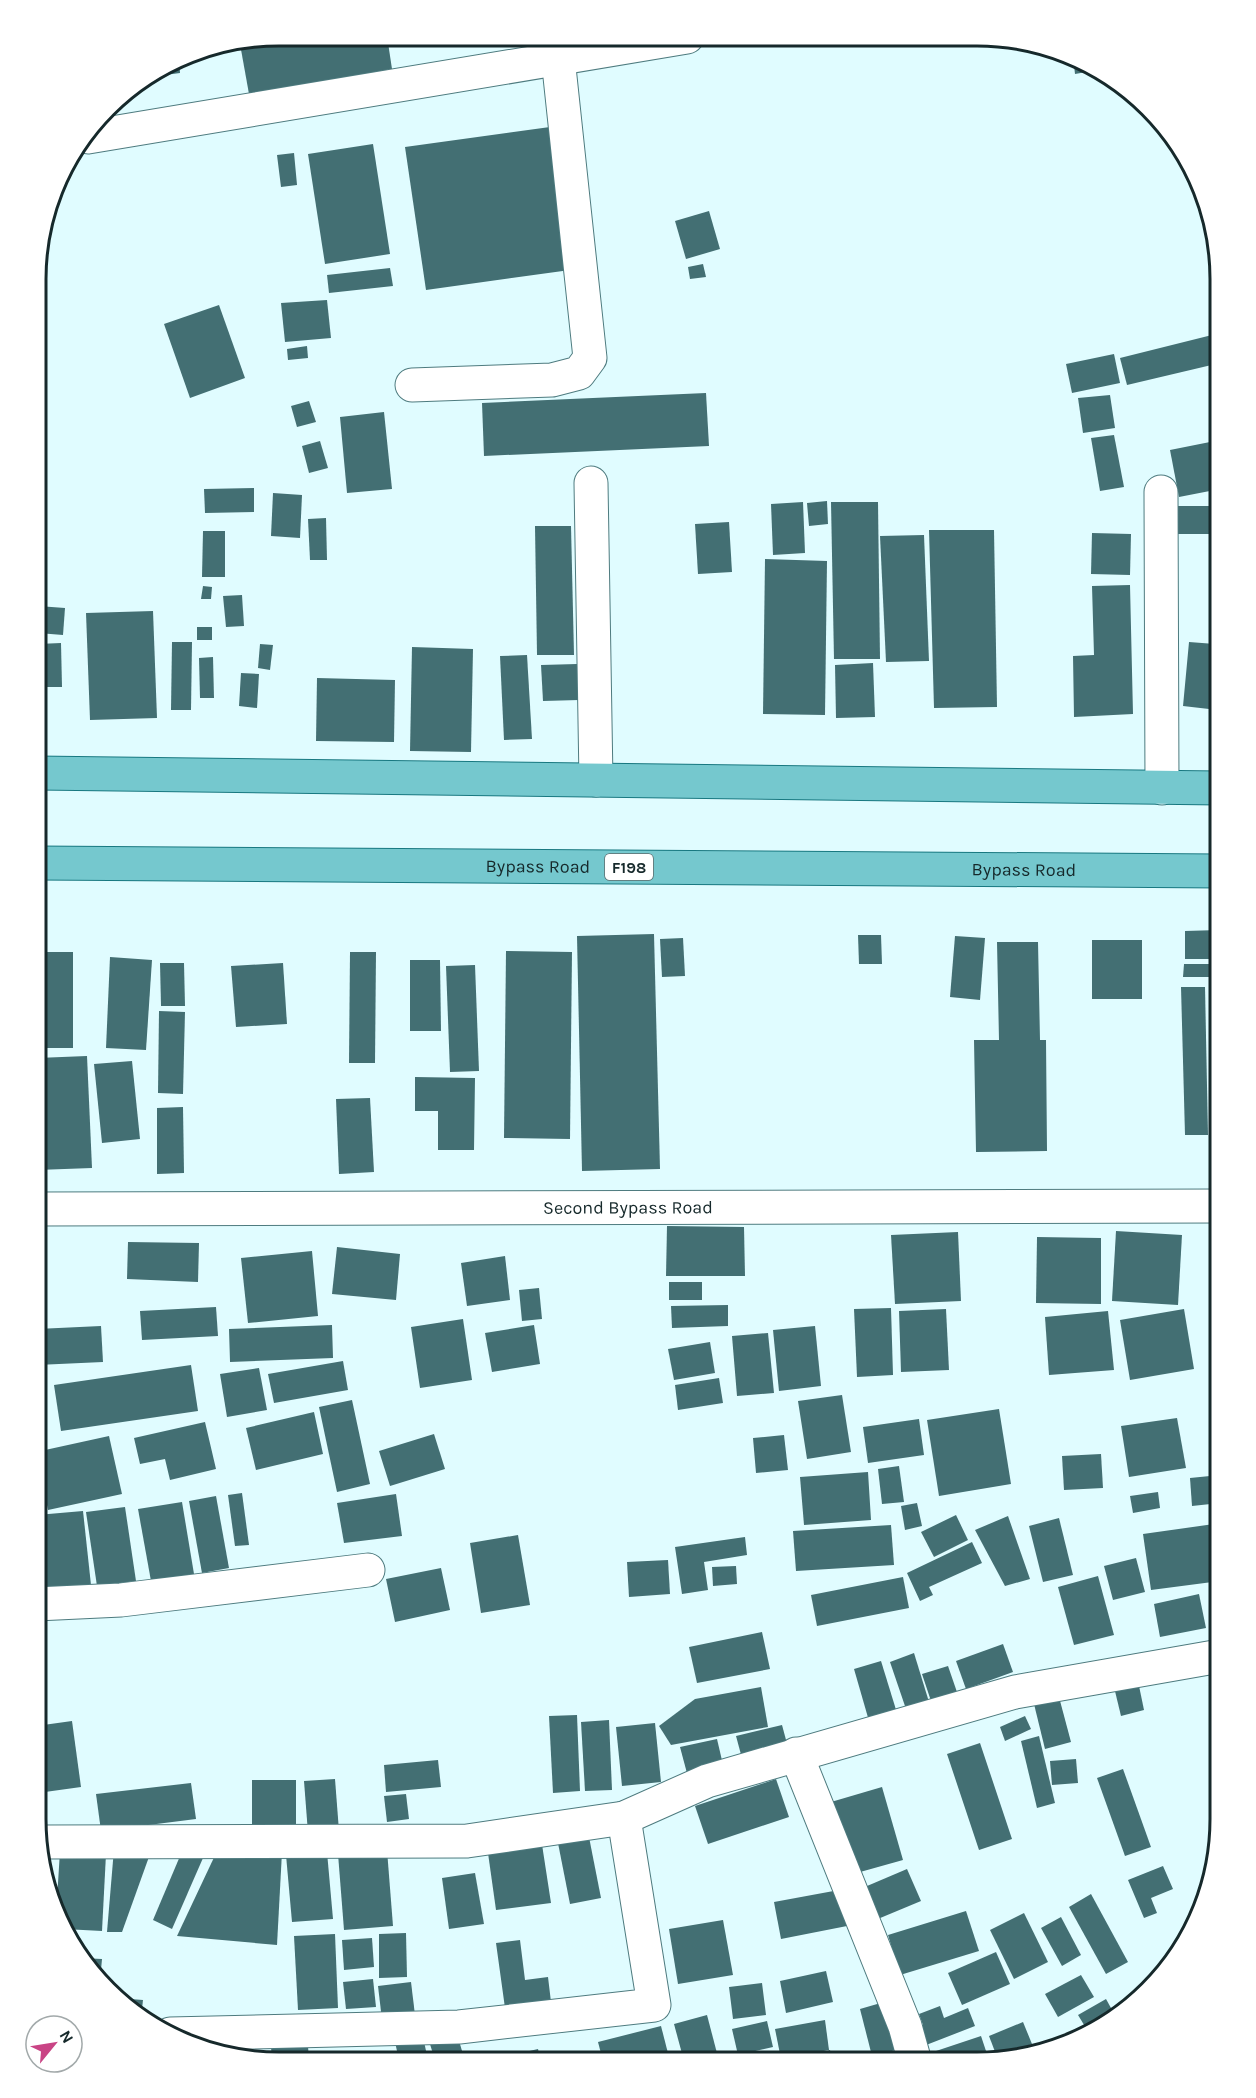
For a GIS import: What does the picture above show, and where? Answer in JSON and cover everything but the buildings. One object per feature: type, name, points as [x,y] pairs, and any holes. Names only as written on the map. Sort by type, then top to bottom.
[{"type":"main road","points":[[46,773],[1210,788]]},
{"type":"main road","name":"Bypass Road","points":[[46,863],[1210,870]]},
{"type":"street","points":[[100,131],[632,46]]},
{"type":"street","points":[[412,385],[552,380],[579,374],[590,358],[558,58]]},
{"type":"street","points":[[591,483],[596,780]]},
{"type":"street","points":[[1161,492],[1162,788]]},
{"type":"street","name":"Second Bypass Road","points":[[46,1209],[1210,1206]]},
{"type":"street","points":[[46,1604],[121,1600],[368,1570]]},
{"type":"street","points":[[48,1842],[467,1841],[624,1818],[707,1781],[1015,1692],[1210,1658]]},
{"type":"street","points":[[796,1754],[905,2026],[912,2052]]},
{"type":"street","points":[[189,2034],[459,2027],[654,2005],[624,1818]]}]
